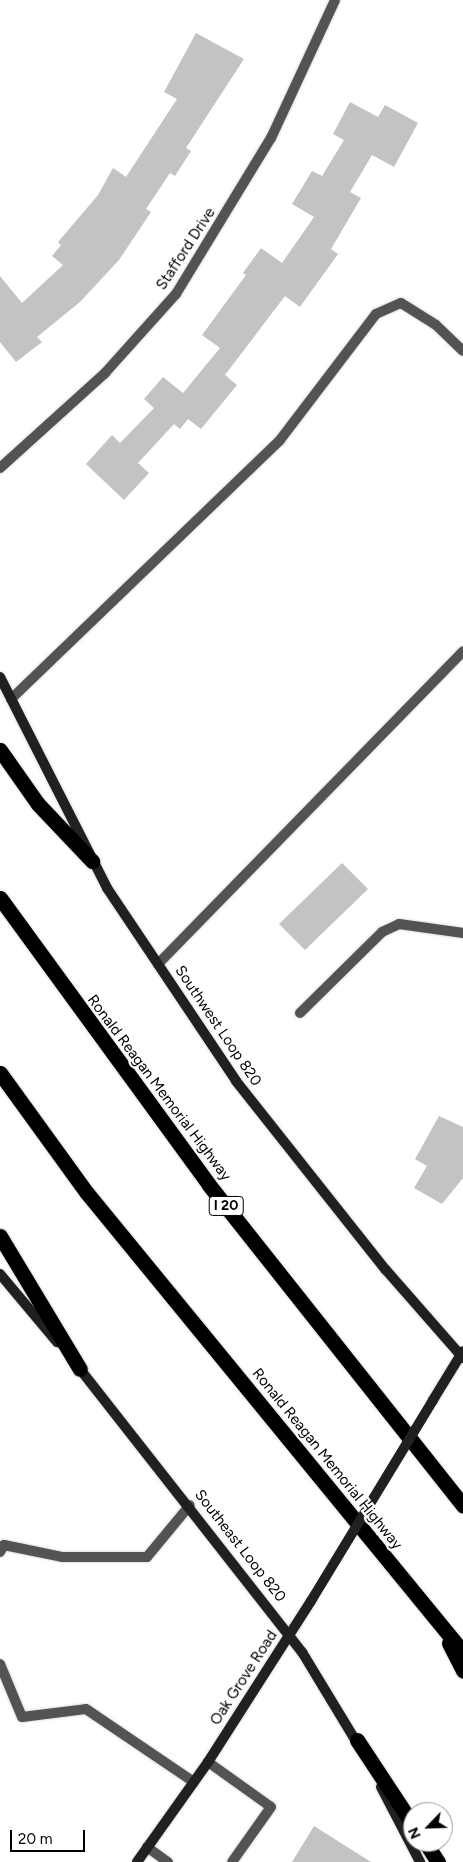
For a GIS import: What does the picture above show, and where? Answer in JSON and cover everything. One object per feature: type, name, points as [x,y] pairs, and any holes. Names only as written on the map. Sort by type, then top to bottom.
[{"type":"highway","points":[[0,750],[38,804],[92,861]]},
{"type":"highway","name":"Ronald Reagan Memorial Highway","points":[[0,898],[209,1185],[463,1505]]},
{"type":"highway","name":"Ronald Reagan Memorial Highway","points":[[0,1074],[87,1193],[463,1652]]},
{"type":"highway","points":[[0,1236],[80,1369]]},
{"type":"highway","points":[[441,1626],[463,1671]]},
{"type":"highway","points":[[357,1740],[403,1810]]},
{"type":"main road","name":"Southwest Loop 820","points":[[0,677],[92,861],[236,1081],[386,1270],[462,1355]]},
{"type":"main road","name":"Southeast Loop 820","points":[[0,1274],[190,1505],[289,1636],[357,1740],[420,1862]]},
{"type":"main road","name":"Oak Grove Road","points":[[137,1862],[208,1762],[289,1636],[462,1355]]},
{"type":"street","name":"Stafford Drive","points":[[0,468],[105,373],[176,294],[271,138],[335,0]]},
{"type":"street","points":[[11,699],[280,440],[376,314],[401,303],[436,325],[463,351]]},
{"type":"street","points":[[158,964],[463,651]]},
{"type":"street","points":[[300,1013],[382,932],[399,924],[463,934]]},
{"type":"street","points":[[0,1552],[4,1545],[62,1557],[147,1556],[190,1505]]},
{"type":"street","points":[[0,1664],[22,1717],[86,1709],[194,1782]]},
{"type":"street","points":[[208,1762],[271,1807],[232,1862]]},
{"type":"street","points":[[147,1847],[168,1862]]},
{"type":"building","points":[[196,33],[244,59],[186,148],[191,151],[175,176],[170,173],[146,209],[151,212],[119,260],[80,302],[37,337],[42,342],[16,362],[0,342],[0,276],[22,303],[63,265],[52,256],[61,245],[58,242],[98,195],[113,168],[126,177],[177,99],[164,92]]},
{"type":"building","points":[[350,102],[378,117],[385,105],[418,123],[394,167],[372,155],[350,192],[361,198],[331,249],[338,254],[300,307],[285,296],[225,375],[237,385],[201,429],[188,419],[180,429],[174,424],[138,463],[149,473],[124,500],[86,464],[112,435],[120,443],[154,408],[144,399],[163,377],[183,393],[220,348],[202,335],[246,275],[243,273],[261,248],[282,263],[314,217],[292,204],[312,171],[322,176],[344,140],[333,134]]},
{"type":"building","points":[[342,863],[368,889],[305,950],[279,924]]},
{"type":"building","points":[[439,1116],[463,1127],[463,1178],[442,1204],[414,1188],[427,1166],[415,1159]]},
{"type":"building","points":[[314,1826],[371,1862],[292,1862]]}]
